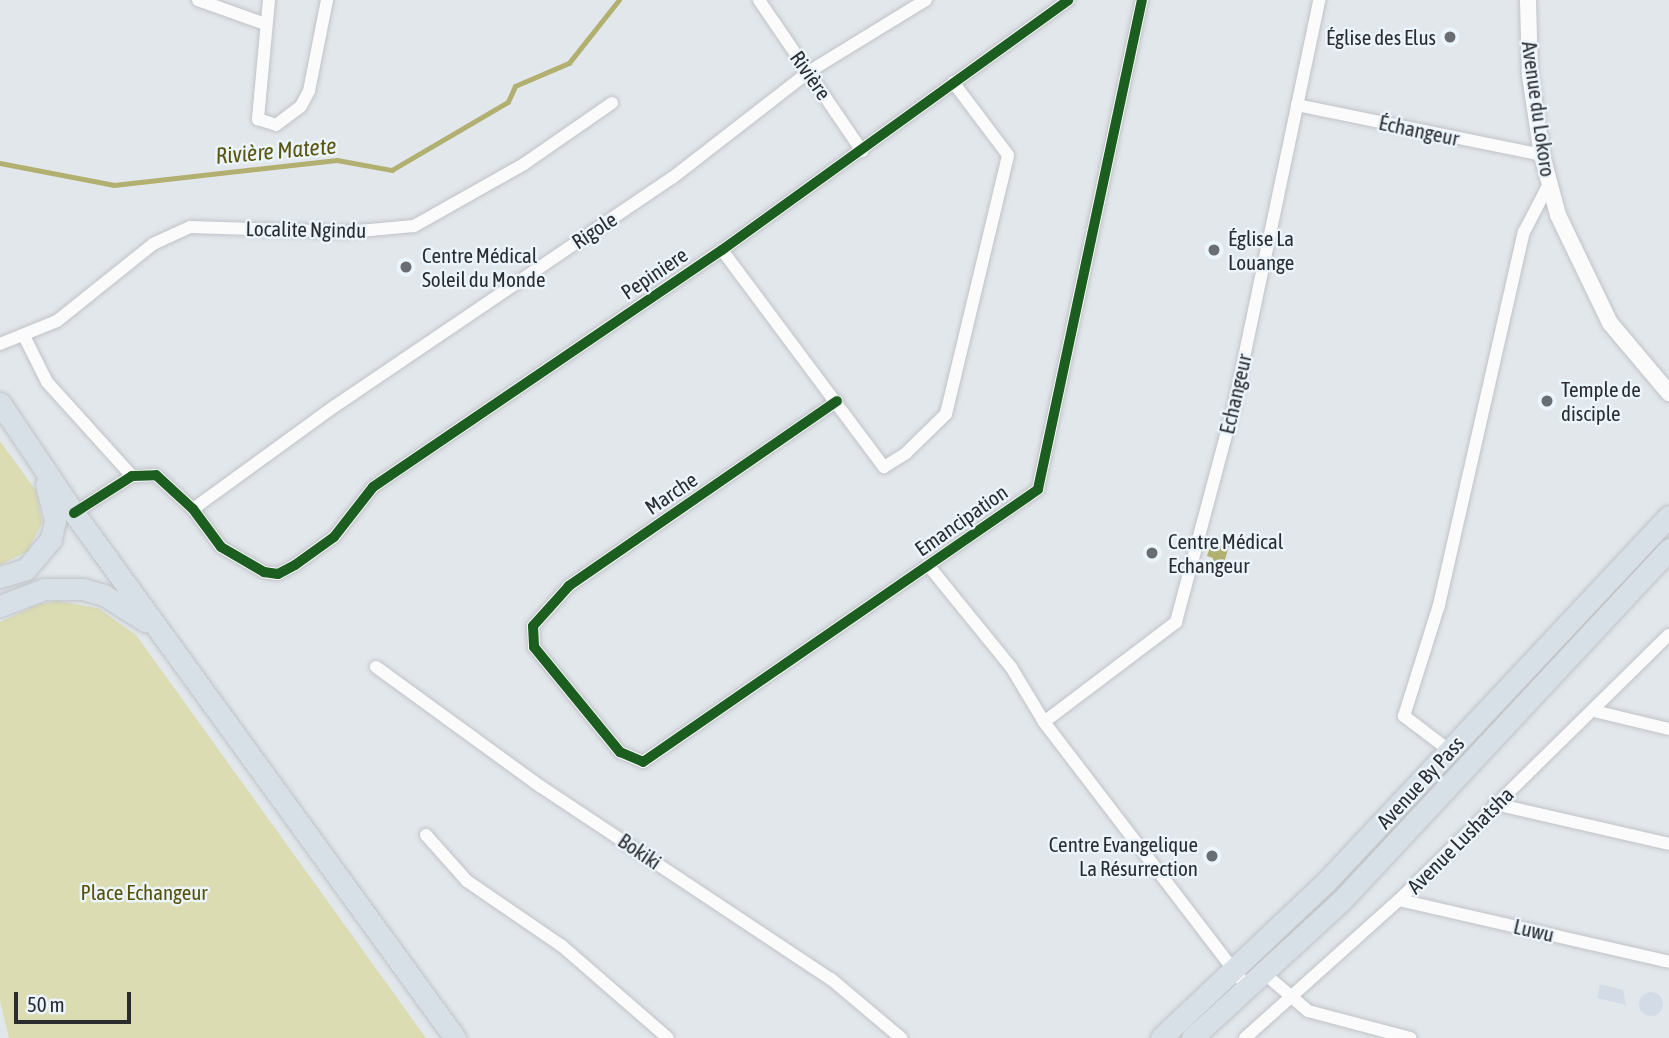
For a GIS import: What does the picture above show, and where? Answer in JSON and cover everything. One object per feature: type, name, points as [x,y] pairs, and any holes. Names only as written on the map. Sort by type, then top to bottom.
[{"type":"highway","points":[[0,403],[74,513],[455,1038]]},
{"type":"highway","points":[[0,577],[26,569],[41,556],[55,520],[54,501],[15,426]]},
{"type":"highway","name":"Avenue By Pass","points":[[1192,1038],[1450,751],[1669,516]]},
{"type":"highway","name":"Avenue By Pass","points":[[1161,1038],[1242,981],[1265,974],[1342,900],[1669,549]]},
{"type":"highway","points":[[0,606],[44,589],[83,589],[130,609],[176,653]]},
{"type":"street","points":[[198,0],[265,24]]},
{"type":"street","points":[[269,0],[258,119],[262,124],[276,125],[301,106],[309,91],[327,0]]},
{"type":"street","name":"Rivière","points":[[759,0],[764,13],[810,71],[862,151]]},
{"type":"street","name":"Rigole","points":[[193,509],[335,406],[672,178],[810,71],[926,0]]},
{"type":"street","name":"Pepiniere","points":[[193,509],[221,547],[264,572],[278,574],[314,553],[373,487],[722,250],[1068,0]]},
{"type":"street","name":"Emancipation","points":[[533,626],[534,647],[595,725],[620,752],[643,762],[1038,489],[1142,0]]},
{"type":"street","name":"Echangeur","points":[[1044,722],[1176,622],[1234,405],[1319,0]]},
{"type":"street","name":"Avenue du Lokoro","points":[[1528,0],[1530,75],[1549,184],[1579,266],[1610,323],[1669,393]]},
{"type":"street","points":[[722,250],[884,467],[916,445],[946,414],[1008,155],[984,130],[953,82]]},
{"type":"street","name":"Localite Ngindu","points":[[0,344],[24,337],[57,321],[168,235],[190,227],[348,232],[414,226],[524,164],[612,103]]},
{"type":"street","name":"Échangeur","points":[[1297,105],[1542,155]]},
{"type":"street","points":[[1450,751],[1404,716],[1439,606],[1524,232],[1549,184]]},
{"type":"street","points":[[24,337],[47,382],[132,476]]},
{"type":"street","name":"Marche","points":[[533,626],[569,586],[837,401]]},
{"type":"street","points":[[74,513],[132,476],[156,475],[193,509]]},
{"type":"street","points":[[928,565],[1010,667],[1044,722],[1242,981]]},
{"type":"street","name":"Avenue Lushatsha","points":[[1245,1038],[1399,901],[1669,635]]},
{"type":"street","name":"Bokiki","points":[[376,667],[540,786],[831,979],[901,1038]]},
{"type":"street","points":[[1594,711],[1669,729]]},
{"type":"street","points":[[1495,804],[1669,844]]},
{"type":"street","points":[[426,835],[467,881],[562,946],[668,1038]]},
{"type":"street","name":"Luwu","points":[[1399,901],[1669,962]]},
{"type":"street","points":[[1265,974],[1289,998],[1339,1021],[1410,1038]]},
{"type":"shaded area","points":[[1229,546],[1224,563],[1213,564],[1213,558],[1207,556],[1210,547]]},
{"type":"shaded area","points":[[1600,984],[1623,990],[1626,1005],[1597,998]]},
{"type":"shaded area","points":[[1646,992],[1656,992],[1663,999],[1663,1009],[1656,1016],[1646,1016],[1639,1009],[1639,999]]},
{"type":"green space","points":[[0,441],[37,492],[42,523],[28,551],[0,565]]},
{"type":"green space","name":"Place Echangeur","points":[[56,601],[98,608],[136,635],[426,1038],[9,1038],[0,1001],[0,622],[37,605]]},
{"type":"waterway","name":"Rivière Matete","points":[[0,163],[114,185],[337,160],[392,170],[508,102],[515,86],[569,63],[619,0]]},
{"type":"cycle path","points":[[74,513],[132,476],[156,475],[193,509],[221,547],[264,572],[278,574],[334,537],[373,487],[722,250],[1068,0]]},
{"type":"cycle path","points":[[837,401],[569,586],[533,626],[534,647],[620,752],[643,762],[1038,489],[1142,0]]},
{"type":"place","name":"Église des Elus","points":[[1450,37]]},
{"type":"place","name":"Église La Louange","points":[[1214,250]]},
{"type":"place","name":"Centre Médical Soleil du Monde","points":[[406,267]]},
{"type":"place","name":"Temple de disciple","points":[[1547,401]]},
{"type":"place","name":"Centre Médical Echangeur","points":[[1152,553]]},
{"type":"place","name":"Centre Evangelique La Résurrection","points":[[1212,856]]}]
